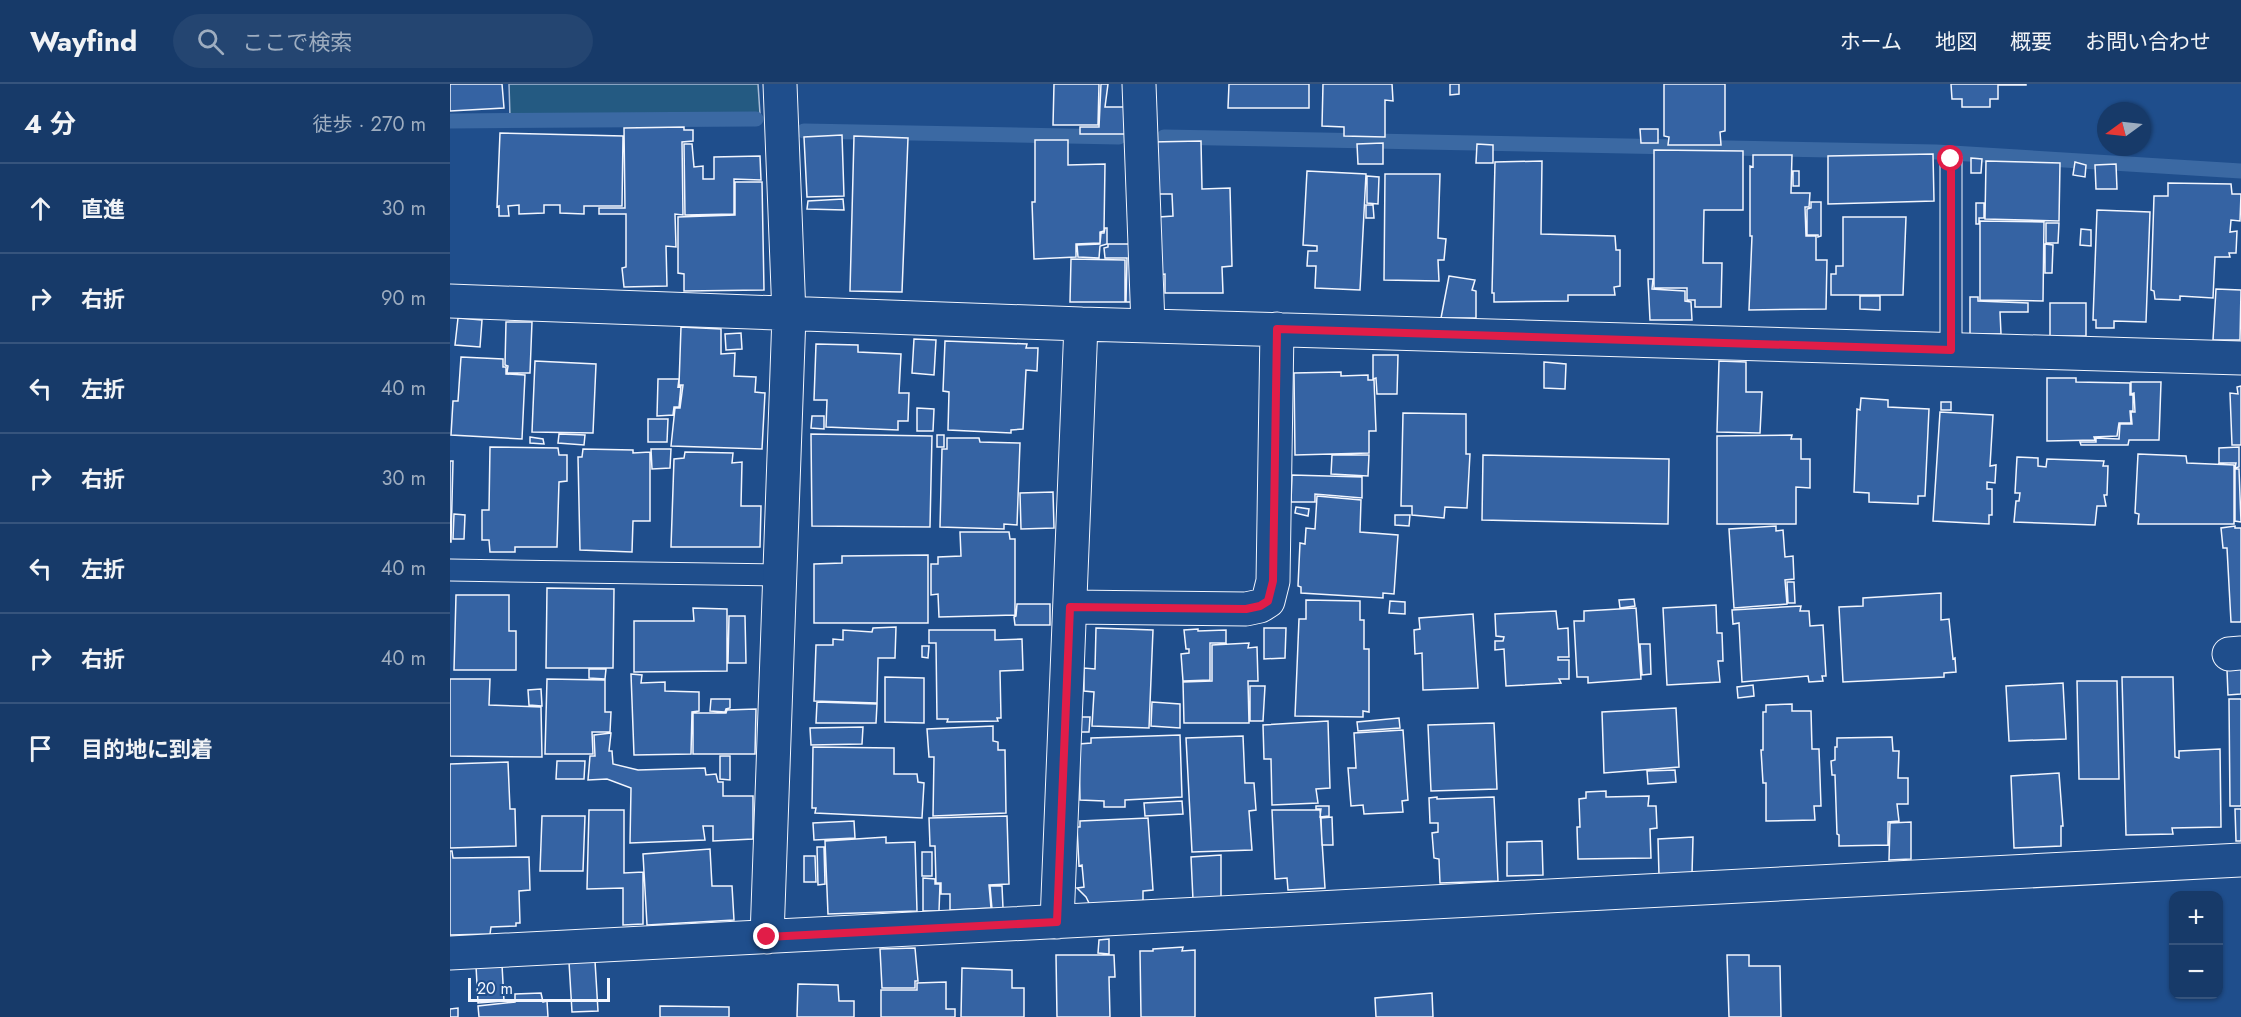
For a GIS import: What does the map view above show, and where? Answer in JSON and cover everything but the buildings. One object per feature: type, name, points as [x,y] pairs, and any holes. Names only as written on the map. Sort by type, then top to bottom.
[{"type":"street","points":[[767,937],[789,315],[780,84]]},
{"type":"street","points":[[1139,84],[1148,325]]},
{"type":"street","points":[[450,301],[789,315],[2241,358]]},
{"type":"street","points":[[1057,922],[1081,324]]},
{"type":"street","points":[[1070,607],[1246,609],[1260,606],[1268,601],[1273,581],[1277,329]]},
{"type":"street","points":[[450,953],[2241,860]]},
{"type":"lane","points":[[1951,159],[1951,350]]},
{"type":"lane","points":[[450,570],[780,575]]},
{"type":"shaded area","points":[[509,84],[758,84],[760,114],[510,117]]},
{"type":"waterway","points":[[450,121],[756,119]]},
{"type":"waterway","points":[[804,131],[1119,137]]},
{"type":"waterway","points":[[1164,137],[1936,152],[2241,171]]},
{"type":"route","points":[[767,937],[1057,922],[1070,607],[1246,609],[1260,606],[1268,601],[1273,581],[1277,329],[1951,350],[1951,159]]}]
